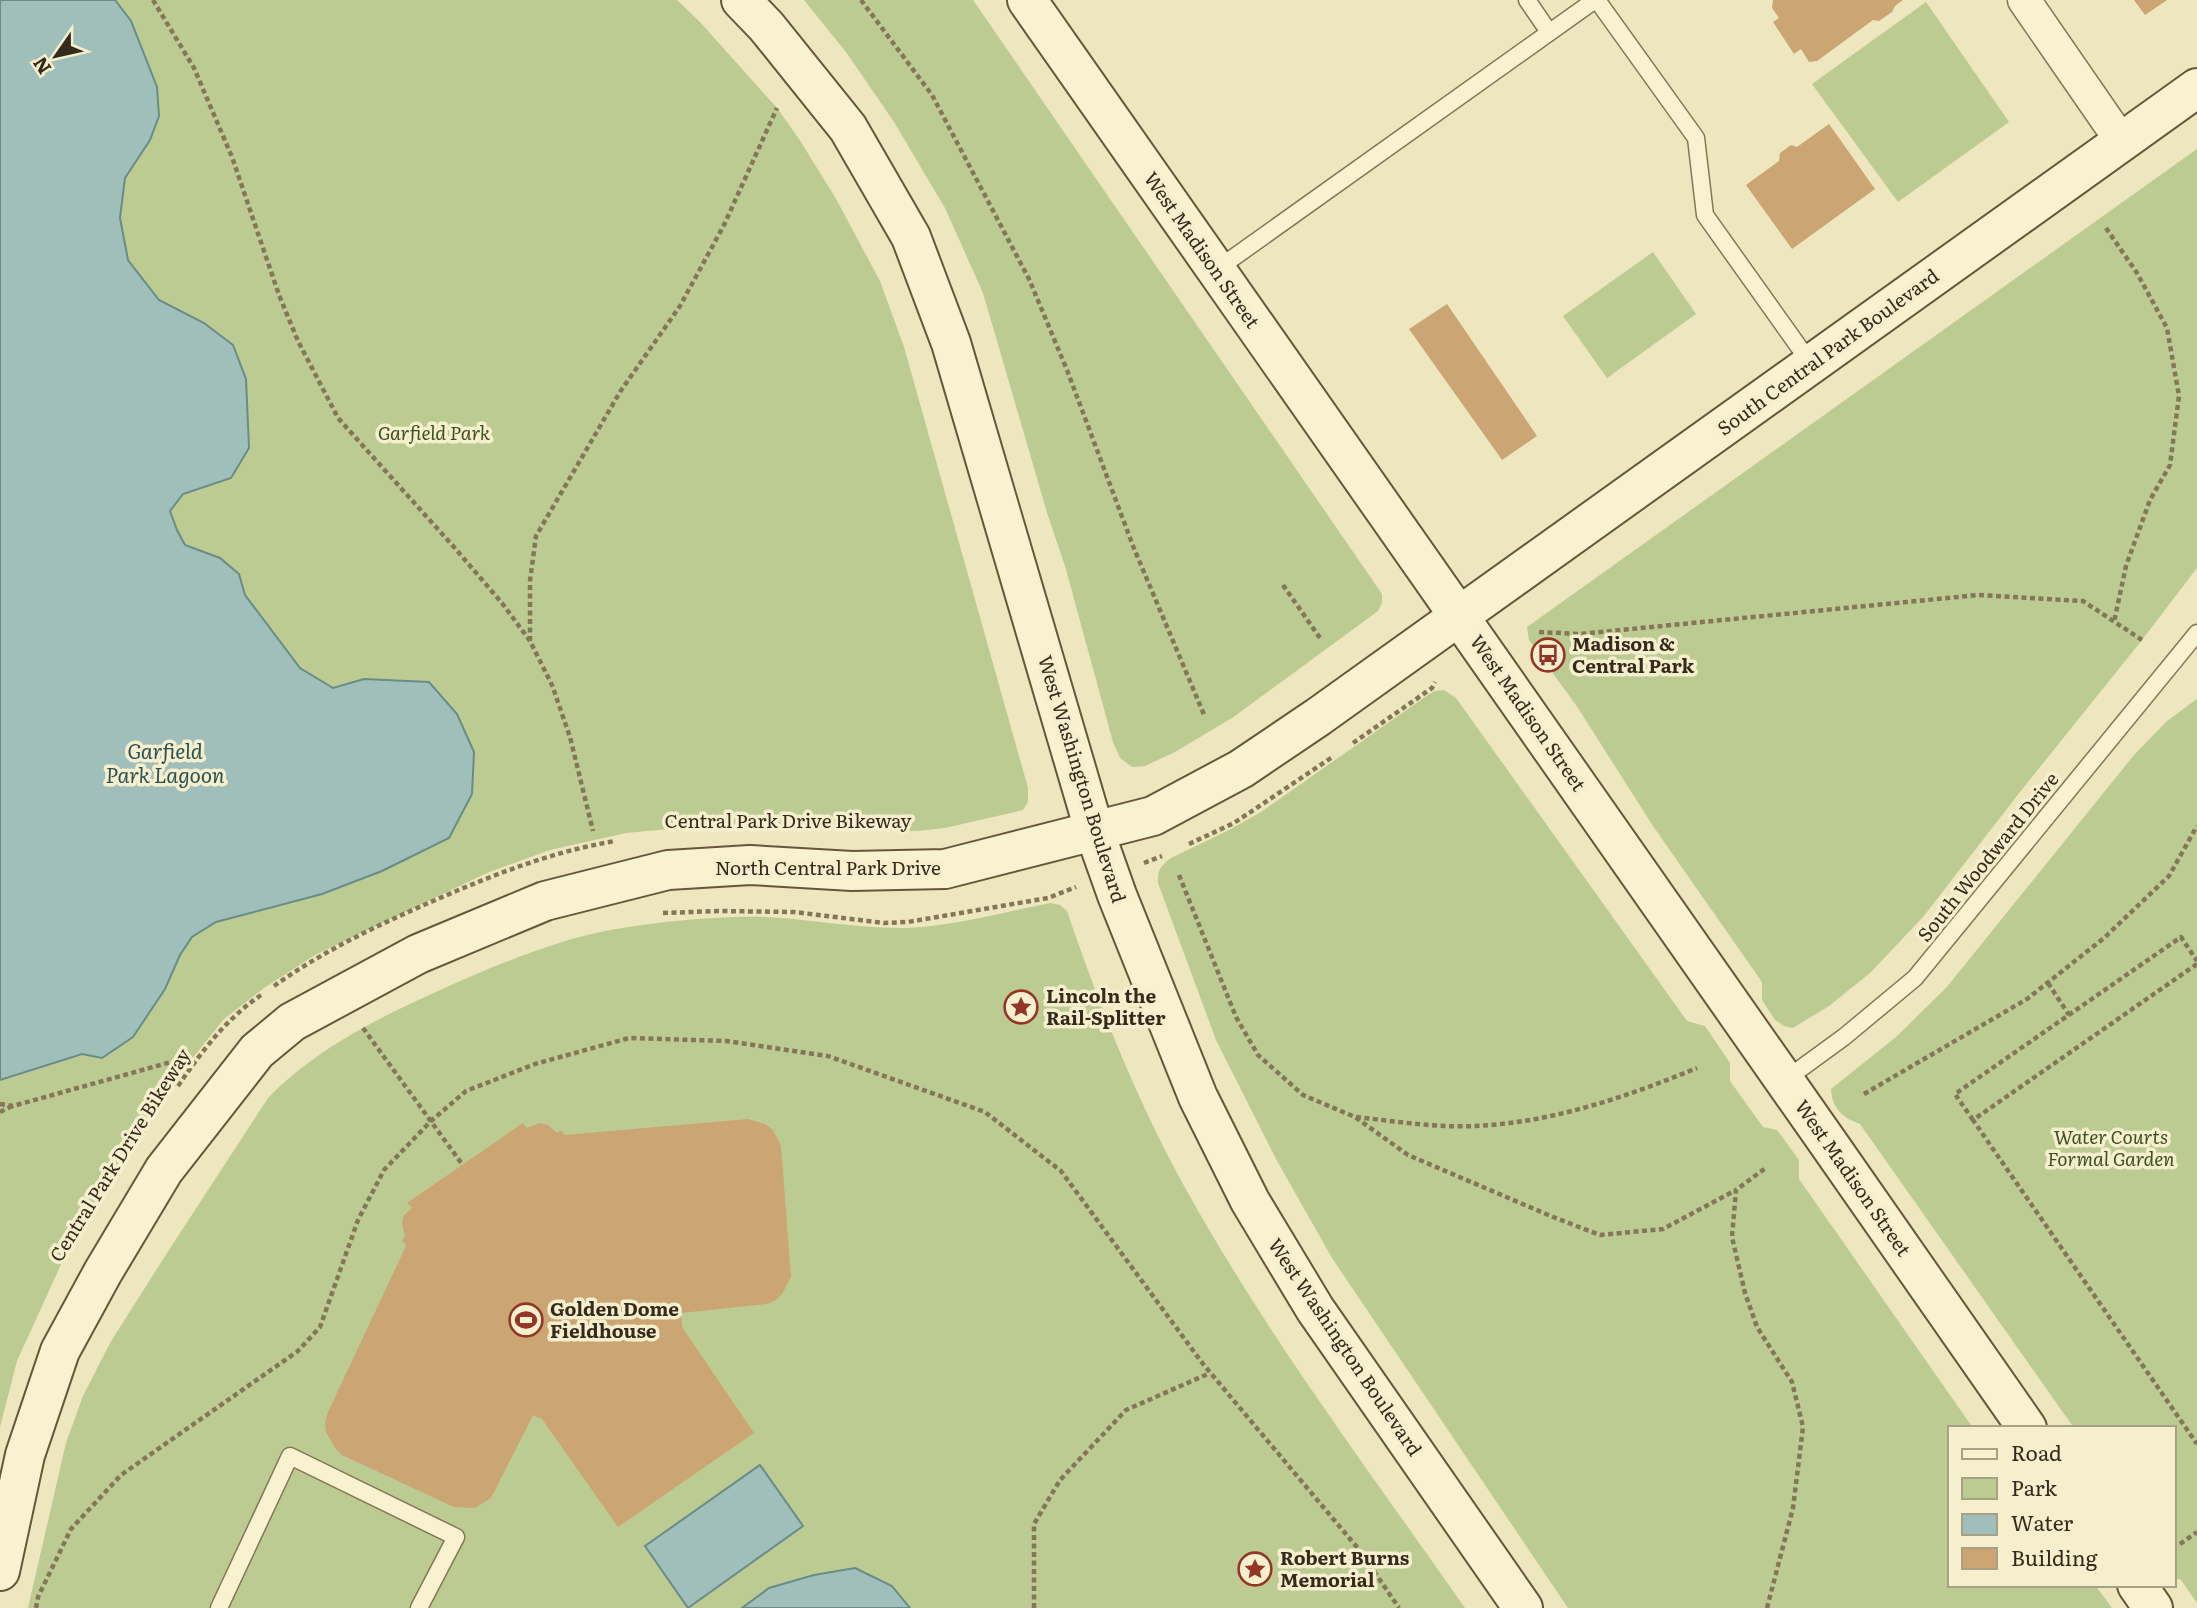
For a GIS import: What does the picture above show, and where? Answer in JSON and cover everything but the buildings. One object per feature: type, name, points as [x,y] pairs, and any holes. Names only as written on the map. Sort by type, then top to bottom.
[{"type":"street","name":"West Washington Boulevard","points":[[741,0],[766,26],[848,128],[911,237],[951,343],[1094,833],[1198,1097],[1250,1201],[1315,1309],[1523,1608]]},
{"type":"street","name":"West Madison Street","points":[[1027,0],[2026,1426]]},
{"type":"street","points":[[2024,0],[2122,142]]},
{"type":"street","name":"South Central Park Boulevard","points":[[1459,616],[2197,88]]},
{"type":"street","name":"North Central Park Drive","points":[[0,1571],[24,1455],[60,1351],[164,1170],[257,1051],[292,1022],[418,954],[545,901],[668,870],[750,865],[852,871],[945,869],[1153,816],[1241,769],[1459,616]]},
{"type":"street","points":[[2138,1587],[2153,1608]]},
{"type":"lane","points":[[1527,0],[1549,32]]},
{"type":"lane","points":[[1216,270],[1596,0],[1696,138],[1705,215],[1811,364]]},
{"type":"lane","name":"South Woodward Drive","points":[[1785,1080],[1844,1037],[1915,978],[2197,633]]},
{"type":"lane","points":[[219,1608],[290,1456],[456,1537],[419,1608]]},
{"type":"path","points":[[153,0],[194,68],[232,157],[298,341],[338,418],[461,555],[530,641],[552,685],[570,737],[593,831]]},
{"type":"path","points":[[861,0],[932,95],[1029,279],[1067,370],[1133,546],[1205,717]]},
{"type":"path","points":[[530,641],[530,581],[536,536],[620,392],[680,306],[724,225],[777,108]]},
{"type":"path","points":[[2106,228],[2137,273],[2167,328],[2179,397],[2170,465],[2146,511],[2126,566],[2114,622]]},
{"type":"path","points":[[1283,585],[1320,638]]},
{"type":"path","points":[[1539,632],[1580,634],[1978,595],[2083,601],[2143,640]]},
{"type":"path","points":[[1864,1094],[2027,999],[2104,938],[2168,876],[2197,826]]},
{"type":"path","name":"Central Park Drive Bikeway","points":[[175,1089],[205,1046],[240,1009],[286,977],[337,947],[494,874],[555,853],[624,840]]},
{"type":"path","points":[[1179,876],[1236,1017],[1258,1055],[1303,1095],[1355,1117],[1408,1155],[1600,1235],[1662,1229],[1736,1190],[1767,1167]]},
{"type":"path","points":[[656,914],[718,911],[794,912],[884,923],[908,922],[1056,895]]},
{"type":"path","points":[[1973,1120],[2197,962],[2181,937],[1955,1094],[2197,1444]]},
{"type":"path","points":[[2048,983],[2069,1015]]},
{"type":"path","points":[[363,1027],[462,1164]]},
{"type":"path","points":[[36,1608],[38,1597],[71,1530],[121,1475],[298,1351],[320,1327],[358,1220],[384,1170],[431,1121],[466,1091],[534,1064],[629,1038],[727,1041],[828,1056],[985,1112],[1061,1171],[1210,1373],[1361,1552],[1399,1608]]},
{"type":"path","points":[[0,1112],[12,1106],[189,1057]]},
{"type":"path","points":[[1355,1117],[1473,1126],[1531,1120],[1629,1096],[1697,1069]]},
{"type":"path","points":[[0,1104],[12,1106]]},
{"type":"path","points":[[1736,1190],[1732,1237],[1745,1293],[1757,1327],[1792,1382],[1803,1426],[1793,1508],[1767,1608]]},
{"type":"path","points":[[1034,1608],[1034,1524],[1060,1480],[1126,1410],[1210,1373]]},
{"type":"path","points":[[2180,1544],[2197,1532]]},
{"type":"green space","name":"Garfield Park","points":[[0,0],[677,0],[777,108],[835,197],[880,281],[904,347],[1028,788],[1028,802],[1023,810],[945,828],[917,831],[702,826],[626,833],[550,850],[487,873],[315,955],[264,988],[224,1019],[191,1060],[63,1260],[17,1361],[0,1427]]},
{"type":"green space","points":[[804,0],[973,0],[1382,594],[1378,611],[1232,718],[1175,752],[1145,766],[1132,767],[1120,758],[1113,742],[1065,566],[983,293],[945,208],[894,122],[846,52]]},
{"type":"green space","points":[[1926,2],[2009,122],[1898,202],[1812,84]]},
{"type":"green space","points":[[2197,149],[2197,568],[1923,917],[1870,973],[1829,1006],[1793,1028],[1784,1026],[1775,1020],[1762,1000],[1762,982],[1653,826],[1578,708],[1529,640],[1527,627]]},
{"type":"green space","points":[[1653,252],[1696,314],[1607,378],[1563,316]]},
{"type":"green space","points":[[1444,690],[1456,698],[1687,1021],[1705,1026],[1730,1063],[1730,1081],[1763,1127],[1777,1130],[1799,1160],[1799,1179],[1972,1426],[1948,1426],[1948,1587],[2096,1587],[2112,1608],[1568,1608],[1332,1258],[1276,1159],[1216,1040],[1158,883],[1160,869],[1171,858],[1261,812],[1434,691]]},
{"type":"green space","name":"Water Courts Formal Garden","points":[[2197,699],[2197,1603],[2181,1580],[2176,1579],[2176,1426],[2073,1426],[1860,1124],[1848,1119],[1836,1107],[1831,1089],[1896,1037],[1946,988],[2134,755],[2167,721]]},
{"type":"green space","points":[[1050,903],[1060,905],[1067,911],[1136,1090],[1170,1159],[1219,1247],[1321,1404],[1465,1608],[28,1608],[66,1443],[83,1396],[110,1343],[268,1098],[327,1050],[392,1013],[481,972],[541,949],[604,931],[670,922],[740,917],[876,927],[922,927]]},
{"type":"water","name":"Garfield Park Lagoon","points":[[0,0],[115,0],[131,21],[157,87],[159,116],[150,140],[125,178],[120,218],[128,260],[159,300],[204,323],[233,345],[246,379],[249,448],[231,478],[183,494],[170,511],[185,545],[220,558],[239,574],[245,595],[300,668],[333,688],[364,679],[429,682],[457,714],[474,752],[472,794],[449,838],[382,871],[322,894],[216,922],[192,937],[180,955],[165,989],[133,1037],[102,1058],[82,1054],[0,1080]]},
{"type":"water","points":[[760,1465],[803,1526],[688,1608],[645,1546]]},
{"type":"water","points":[[855,1568],[892,1586],[910,1608],[742,1608],[769,1588],[814,1575]]},
{"type":"place","name":"Madison & Central Park","points":[[1548,655]]},
{"type":"place","name":"Lincoln the Rail-Splitter","points":[[1021,1007]]},
{"type":"place","name":"Golden Dome Fieldhouse","points":[[526,1320]]},
{"type":"place","name":"Robert Burns Memorial","points":[[1255,1569]]}]
